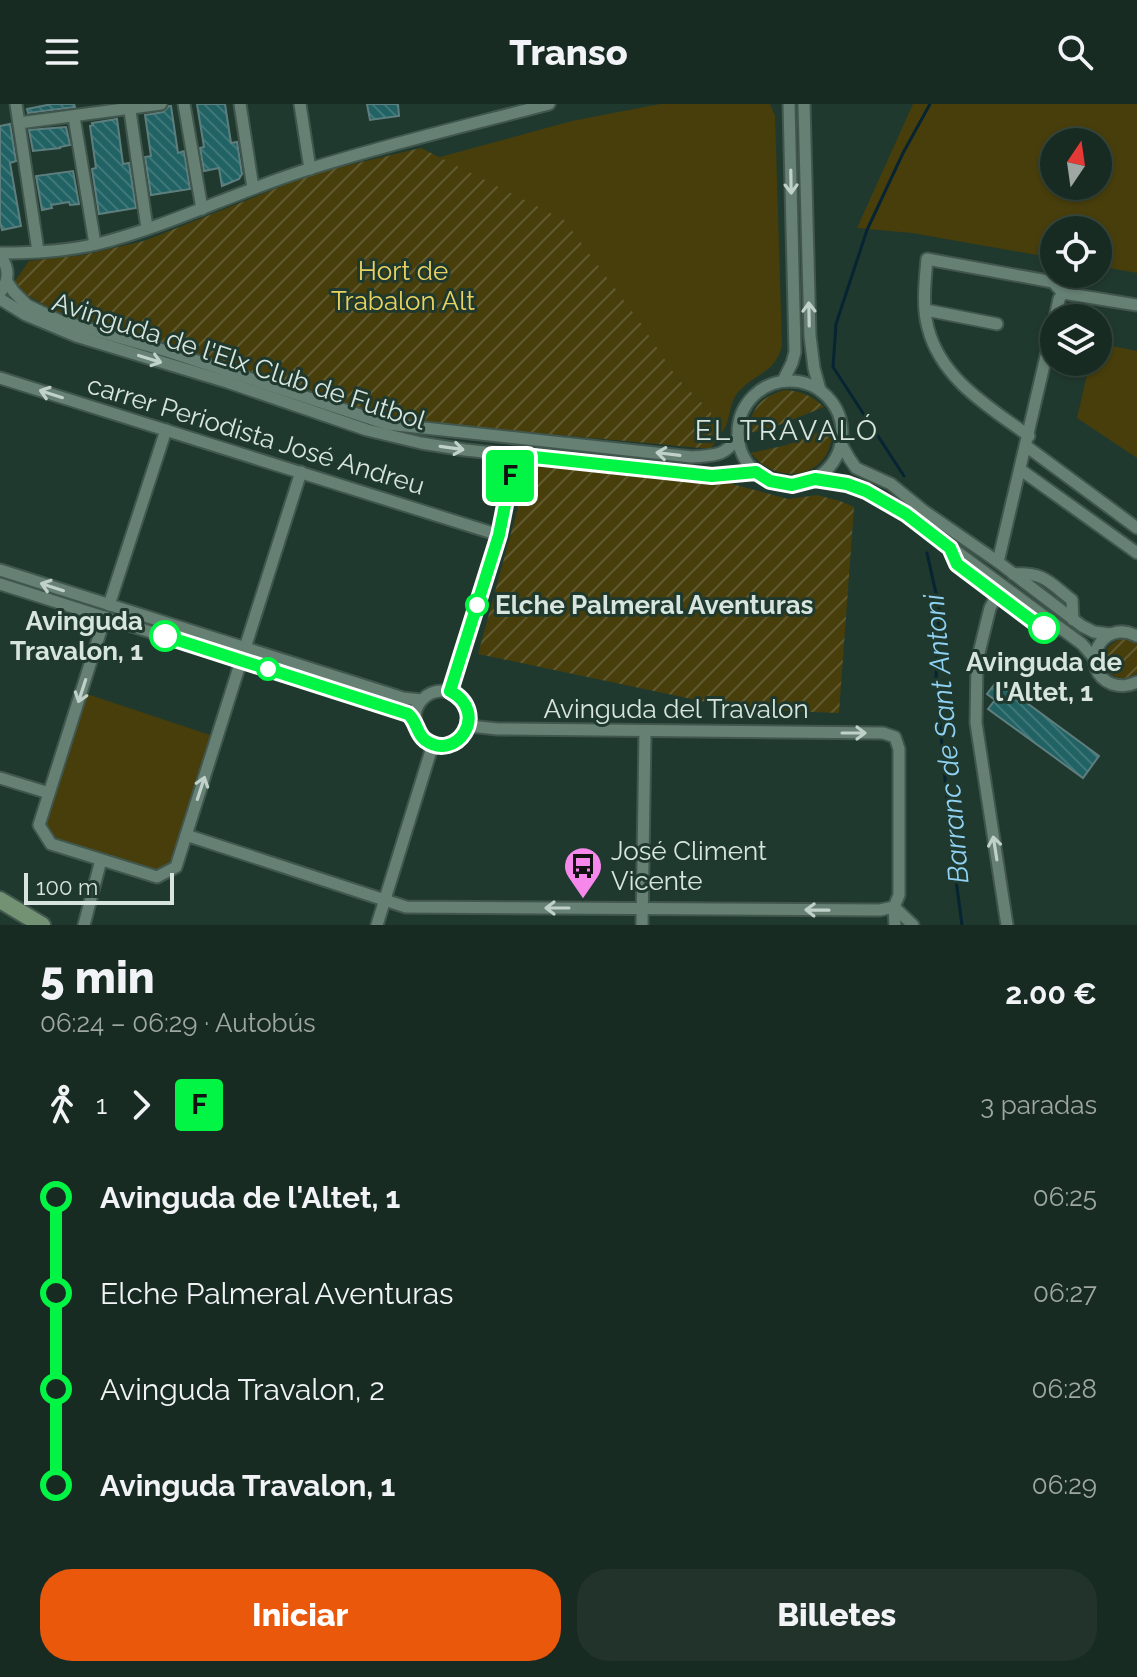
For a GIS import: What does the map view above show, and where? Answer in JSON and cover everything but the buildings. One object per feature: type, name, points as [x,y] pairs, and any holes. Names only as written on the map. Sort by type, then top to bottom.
[{"type":"main road","points":[[0,900],[42,925]]},
{"type":"street","points":[[16,104],[38,251]]},
{"type":"street","points":[[19,123],[161,104]]},
{"type":"street","points":[[184,104],[202,209]]},
{"type":"street","points":[[240,104],[253,188]]},
{"type":"street","points":[[300,104],[310,169]]},
{"type":"street","points":[[0,296],[7,282],[7,269],[0,255],[95,244],[310,169],[549,104]]},
{"type":"street","points":[[783,381],[795,352],[789,104]]},
{"type":"street","points":[[804,104],[810,336],[820,390]]},
{"type":"street","points":[[129,106],[147,228]]},
{"type":"street","points":[[74,117],[95,244]]},
{"type":"street","points":[[7,269],[38,251]]},
{"type":"street","points":[[1059,304],[1061,296],[1053,282],[927,259],[924,290],[927,328],[940,358],[963,387],[1058,470],[1137,528]]},
{"type":"street","name":"Avinguda de l'Elx Club de Futbol","points":[[7,282],[27,305],[58,320],[167,351],[387,424],[692,457],[719,455],[730,448],[738,437]]},
{"type":"street","name":"Avinguda de l'Elx Club de Futbol","points":[[0,296],[26,315],[76,336],[227,382],[367,430],[421,443],[712,476],[756,472]]},
{"type":"street","points":[[1061,296],[1137,305]]},
{"type":"street","points":[[926,310],[997,324]]},
{"type":"street","points":[[998,562],[1042,376]]},
{"type":"street","name":"carrer Periodista José Andreu","points":[[0,378],[499,535]]},
{"type":"street","points":[[815,479],[833,463],[841,444],[842,430],[837,410],[820,390],[812,386],[791,381],[769,385],[755,394],[744,409],[738,427],[745,459],[756,472],[770,481],[792,485],[815,479],[847,484],[866,491],[906,514],[950,548],[957,564],[998,589],[1034,622],[1046,629],[1061,629],[1082,644],[1095,659],[1098,673],[1107,682],[1120,686],[1136,684]]},
{"type":"street","points":[[166,430],[39,825],[51,844],[157,877],[176,867],[241,661]]},
{"type":"street","points":[[841,444],[856,468],[891,484],[1073,620],[1094,632],[1134,631]]},
{"type":"street","points":[[450,691],[499,535],[515,455]]},
{"type":"street","points":[[1021,470],[1137,553]]},
{"type":"street","points":[[1045,487],[1051,474],[1058,470]]},
{"type":"street","points":[[245,648],[301,472]]},
{"type":"street","points":[[0,570],[241,661],[408,714],[414,719]]},
{"type":"street","points":[[0,584],[245,648],[403,698],[421,700]]},
{"type":"street","points":[[998,589],[977,661],[976,723],[1007,925]]},
{"type":"street","points":[[1095,659],[1100,643],[1110,634]]},
{"type":"street","points":[[436,691],[450,691],[465,702],[470,714],[469,726],[455,742],[433,744],[419,733],[414,719],[416,707],[436,691]]},
{"type":"street","name":"Avinguda del Travalon","points":[[469,726],[645,732],[883,733],[895,737],[899,749],[899,895],[894,907]]},
{"type":"street","points":[[642,925],[645,732]]},
{"type":"street","points":[[377,925],[433,744]]},
{"type":"street","points":[[0,778],[49,793]]},
{"type":"street","points":[[186,835],[406,907],[880,910],[894,907]]},
{"type":"street","points":[[84,925],[101,860]]},
{"type":"street","points":[[894,907],[895,925]]},
{"type":"street","points":[[894,907],[913,925]]},
{"type":"green space","points":[[660,104],[770,104],[775,116],[782,345],[775,362],[736,395],[725,428],[712,447],[711,412],[440,157],[572,121]]},
{"type":"green space","points":[[913,104],[1137,104],[1137,273],[1112,269],[1112,216],[1040,216],[1040,256],[912,233],[857,228]]},
{"type":"green space","name":"Hort de Trabalon Alt","points":[[421,148],[564,220],[640,322],[677,378],[711,412],[712,449],[387,419],[167,344],[63,315],[25,294],[15,281],[29,261],[83,255],[144,241],[315,173]]},
{"type":"green space","points":[[1112,346],[1137,351],[1137,458],[1077,418],[1087,376],[1112,376]]},
{"type":"green space","points":[[784,390],[806,394],[824,407],[747,434],[758,405]]},
{"type":"green space","points":[[832,427],[831,444],[825,457],[815,467],[803,472],[790,474],[776,471],[751,453],[787,445]]},
{"type":"green space","points":[[531,460],[725,482],[788,499],[817,495],[854,507],[839,713],[739,709],[478,654]]},
{"type":"green space","points":[[1120,639],[1137,644],[1137,673],[1127,678],[1111,674],[1104,660],[1110,645]]},
{"type":"green space","points":[[84,693],[213,736],[173,861],[164,868],[153,869],[58,839],[48,829],[45,820]]},
{"type":"waterway","name":"Barranc de Sant Antoni","points":[[904,476],[833,367],[836,324],[867,230],[930,104]]},
{"type":"waterway","name":"Barranc de Sant Antoni","points":[[927,553],[939,607],[936,678],[950,835],[962,925]]},
{"type":"bus line","name":"F","points":[[165,636],[408,714],[414,719],[419,733],[433,744],[455,742],[466,732],[470,714],[465,702],[450,691],[499,535],[515,455],[712,476],[756,472],[770,481],[792,485],[815,479],[847,484],[906,514],[950,548],[957,564],[1044,628]]},
{"type":"place","name":"Elche Palmeral Aventuras","points":[[477,605]]},
{"type":"place","name":"Avinguda de l'Altet, 1","points":[[1044,628]]},
{"type":"place","name":"Avinguda Travalon, 1","points":[[165,636]]},
{"type":"place","name":"José Climent Vicente","points":[[583,900]]},
{"type":"district","name":"EL TRAVALÓ","points":[[787,430]]}]
